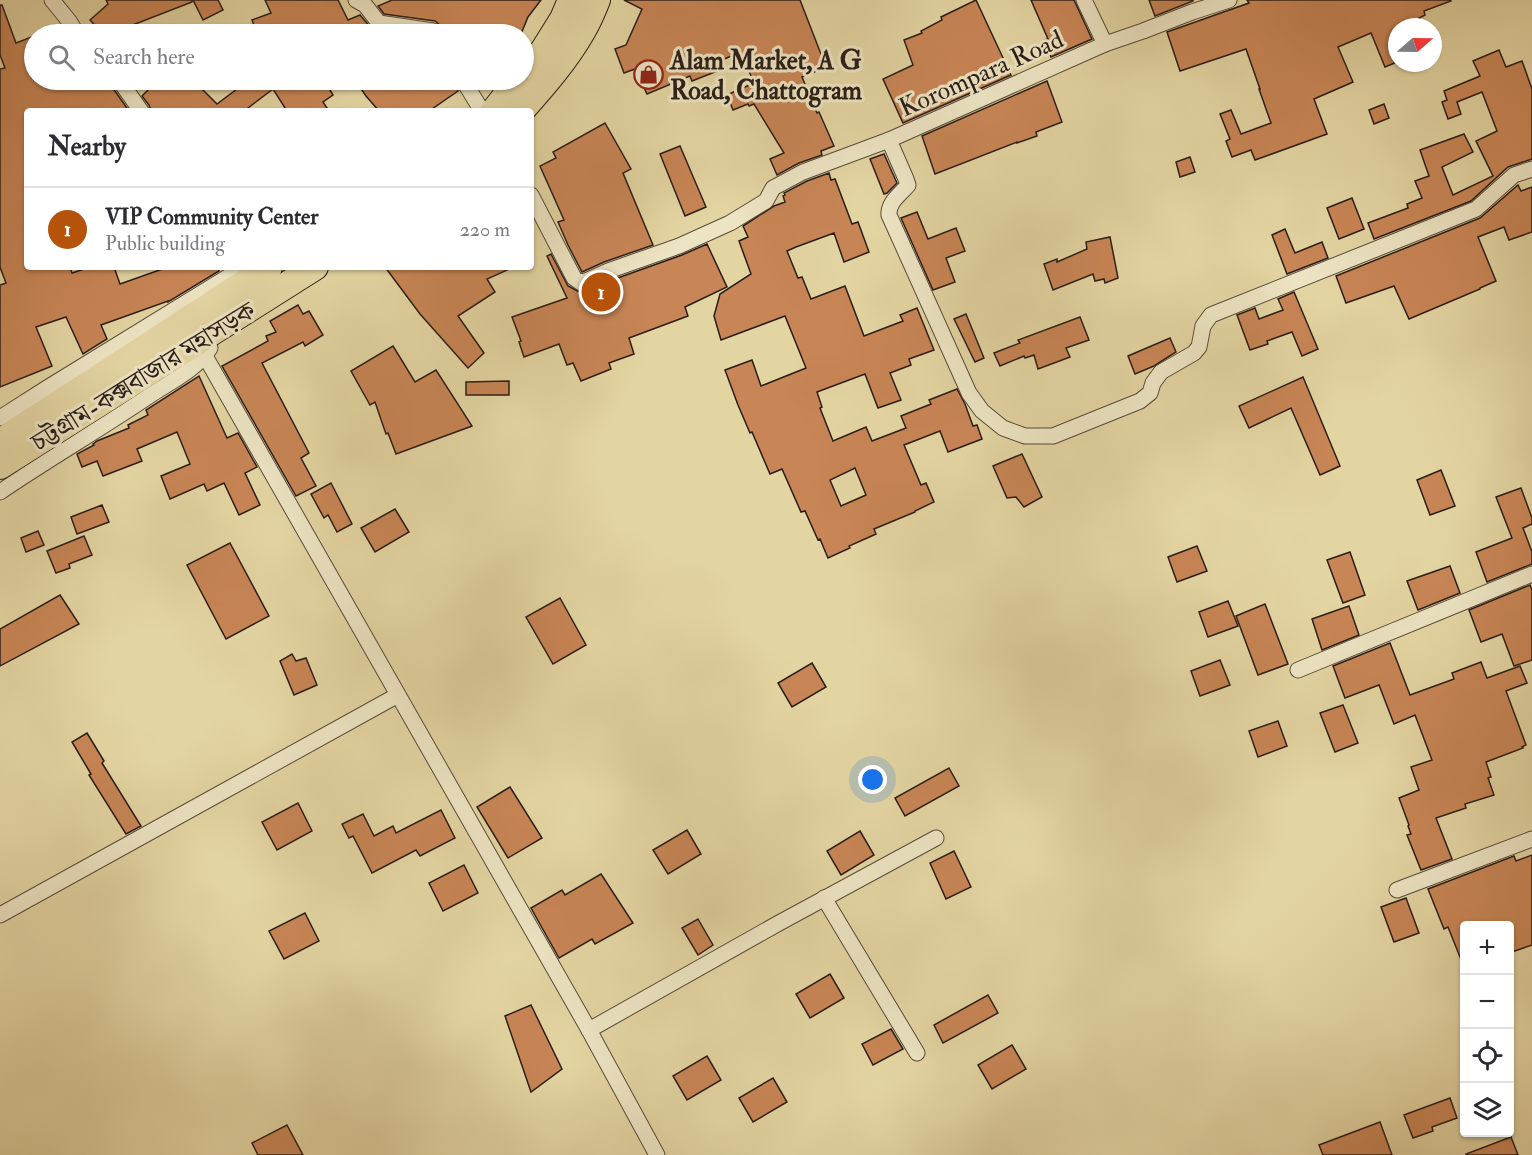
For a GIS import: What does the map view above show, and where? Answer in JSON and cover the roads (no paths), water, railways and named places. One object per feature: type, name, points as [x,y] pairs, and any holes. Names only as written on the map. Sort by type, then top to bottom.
[{"type":"highway","points":[[534,65],[566,11],[587,0]]},
{"type":"highway","points":[[534,72],[566,57],[584,28],[597,0]]},
{"type":"highway","points":[[534,65],[566,11]]},
{"type":"highway","points":[[497,108],[514,90]]},
{"type":"highway","points":[[522,108],[526,90]]},
{"type":"highway","name":"চট্টগ্রাম-কক্সবাজার মহাসড়ক","points":[[0,442],[264,270]]},
{"type":"highway","name":"চট্টগ্রাম-কক্সবাজার মহাসড়ক","points":[[0,466],[224,325],[290,274]]},
{"type":"street","points":[[52,0],[71,24]]},
{"type":"street","points":[[356,0],[364,5],[379,23],[386,24]]},
{"type":"street","points":[[1084,0],[1106,44]]},
{"type":"street","name":"Korompara Road","points":[[534,201],[574,278],[581,283],[680,246],[730,223],[766,201],[773,188],[803,172],[889,140],[1106,44],[1229,0]]},
{"type":"street","points":[[126,90],[139,108]]},
{"type":"street","points":[[469,90],[480,108]]},
{"type":"street","points":[[889,140],[908,185],[891,203],[888,209],[889,215],[952,358],[969,393],[981,411],[1003,428],[1025,435],[1053,436],[1140,401],[1150,393],[1153,383],[1161,372],[1194,353],[1199,347],[1203,326],[1211,315],[1476,208],[1514,175],[1532,169]]},
{"type":"street","points":[[0,418],[238,270]]},
{"type":"street","points":[[0,492],[186,372],[205,356],[224,325]]},
{"type":"street","points":[[205,356],[589,1030],[657,1155]]},
{"type":"street","points":[[1298,670],[1532,574]]},
{"type":"street","points":[[0,915],[398,695]]},
{"type":"street","points":[[589,1030],[936,838]]},
{"type":"street","points":[[1397,890],[1532,839]]},
{"type":"street","points":[[825,898],[917,1053]]},
{"type":"place","name":"Alam Market, A G Road, Chattogram","points":[[649,75]]},
{"type":"place","name":"VIP Community Center","points":[[601,292]]}]
